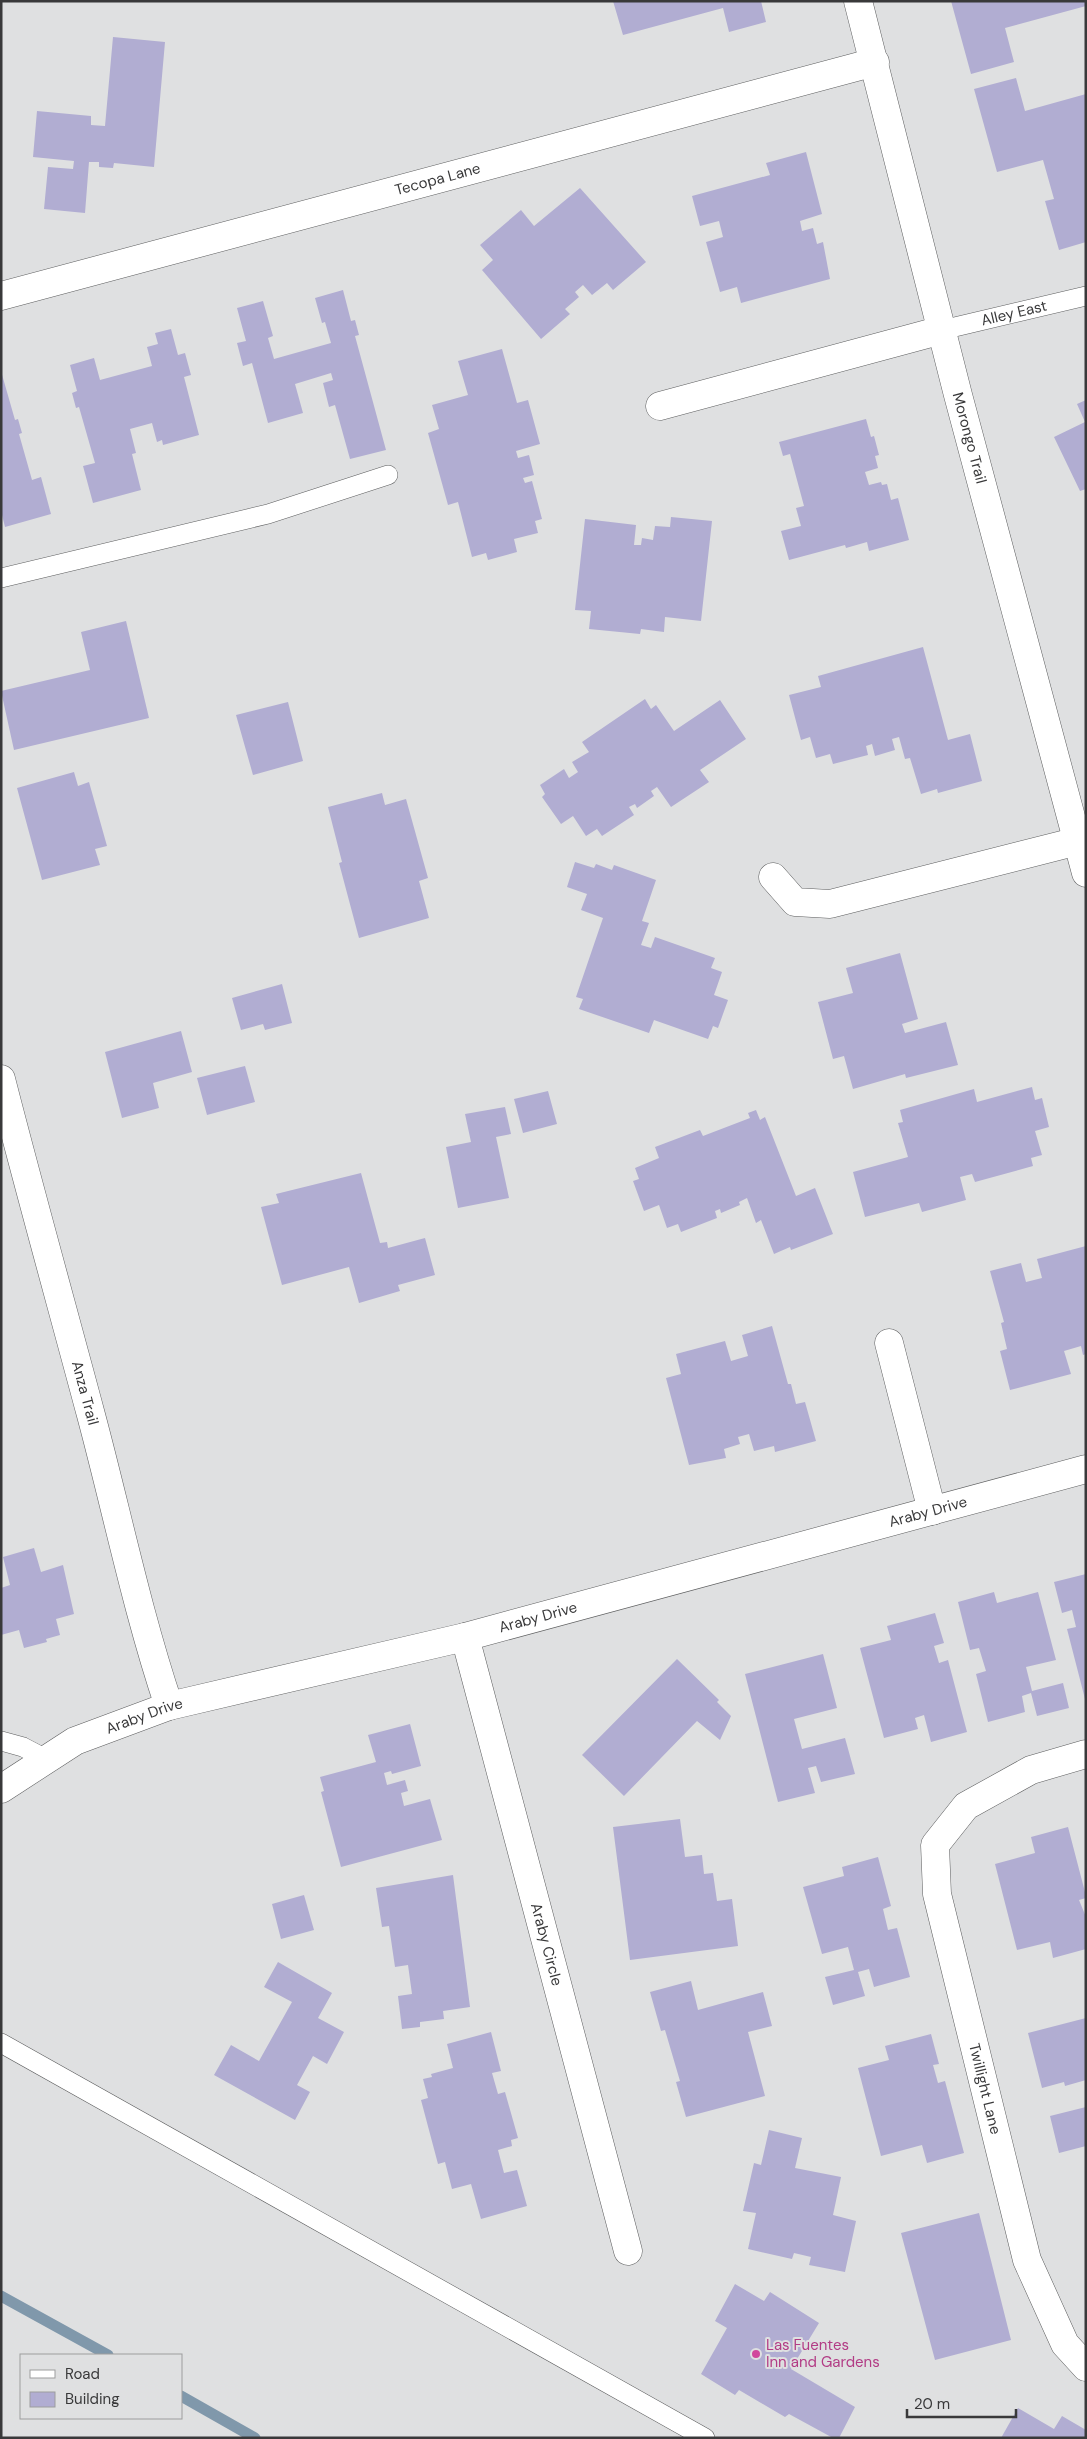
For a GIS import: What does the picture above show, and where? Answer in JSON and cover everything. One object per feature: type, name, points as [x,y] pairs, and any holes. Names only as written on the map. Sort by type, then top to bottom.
[{"type":"street","name":"Morongo Trail","points":[[858,1],[942,330],[1086,873]]},
{"type":"street","name":"Tecopa Lane","points":[[1,296],[875,62]]},
{"type":"street","points":[[660,406],[942,330]]},
{"type":"street","points":[[773,877],[795,902],[830,904],[1078,841]]},
{"type":"street","name":"Anza Trail","points":[[1,1079],[91,1415],[154,1661],[169,1706]]},
{"type":"street","points":[[890,1343],[932,1511]]},
{"type":"street","name":"Araby Drive","points":[[1,1789],[75,1740],[169,1706],[465,1637],[1086,1470]]},
{"type":"street","name":"Araby Circle","points":[[465,1637],[628,2251]]},
{"type":"street","name":"Twillight Lane","points":[[1086,1754],[1031,1770],[966,1806],[935,1845],[937,1894],[1028,2260],[1065,2344],[1086,2367]]},
{"type":"lane","name":"Alley East","points":[[942,330],[1086,296]]},
{"type":"lane","points":[[1,578],[268,514],[388,474]]},
{"type":"lane","points":[[1,1741],[23,1747],[46,1759]]},
{"type":"lane","points":[[1,2043],[705,2438]]},
{"type":"building","points":[[613,1],[761,1],[766,22],[729,32],[723,8],[623,35]]},
{"type":"building","points":[[951,1],[1086,1],[1086,6],[1005,28],[1014,62],[971,74]]},
{"type":"building","points":[[113,37],[165,42],[154,167],[114,163],[113,168],[99,167],[99,162],[89,162],[85,213],[44,209],[48,167],[73,169],[74,161],[33,157],[37,111],[91,116],[91,125],[105,126]]},
{"type":"building","points":[[1016,78],[1025,111],[1086,94],[1086,242],[1059,250],[1045,201],[1054,199],[1043,160],[997,172],[974,89]]},
{"type":"building","points":[[806,152],[822,214],[800,221],[802,231],[813,228],[817,244],[823,242],[830,279],[741,303],[737,287],[720,292],[706,242],[723,237],[719,221],[700,226],[692,196],[770,175],[766,163]]},
{"type":"building","points":[[580,188],[646,262],[613,290],[607,283],[592,295],[583,285],[575,292],[579,297],[565,309],[570,314],[541,339],[482,270],[493,260],[480,245],[521,210],[534,226]]},
{"type":"building","points":[[343,290],[351,321],[355,320],[359,335],[355,336],[386,450],[350,459],[335,405],[329,407],[323,383],[333,380],[331,373],[295,384],[303,413],[268,423],[252,363],[243,366],[237,343],[246,341],[237,308],[263,301],[273,336],[268,338],[274,359],[331,343],[325,322],[322,323],[315,298]]},
{"type":"building","points":[[171,329],[178,355],[185,353],[191,375],[184,377],[199,435],[163,445],[162,440],[157,442],[152,423],[130,429],[136,453],[132,454],[141,490],[93,503],[83,466],[95,463],[79,407],[76,408],[72,393],[77,391],[70,365],[94,358],[100,380],[152,366],[147,347],[158,344],[155,333]]},
{"type":"building","points":[[502,349],[517,403],[528,400],[540,444],[516,451],[518,458],[529,455],[534,475],[523,478],[525,483],[532,481],[542,519],[535,521],[538,533],[514,539],[517,552],[488,560],[486,553],[472,557],[458,502],[448,505],[428,433],[439,429],[432,405],[468,395],[458,361]]},
{"type":"building","points":[[1,371],[15,420],[18,419],[22,433],[19,434],[32,480],[41,477],[51,514],[5,527],[1,511]]},
{"type":"building","points":[[1086,400],[1086,489],[1080,491],[1054,437],[1085,422],[1077,404]]},
{"type":"building","points":[[866,419],[871,437],[874,436],[879,455],[875,456],[878,468],[865,472],[869,485],[881,482],[882,485],[887,484],[891,500],[898,498],[909,540],[869,551],[867,542],[846,548],[845,545],[789,560],[781,531],[801,526],[796,508],[804,506],[790,454],[783,456],[779,442]]},
{"type":"building","points":[[671,517],[712,521],[701,621],[665,617],[664,632],[641,629],[640,634],[589,629],[591,611],[575,610],[585,519],[636,525],[634,545],[641,545],[642,538],[653,540],[655,526],[670,527]]},
{"type":"building","points":[[126,621],[149,718],[14,750],[1,691],[90,670],[81,632]]},
{"type":"building","points":[[923,647],[948,740],[970,734],[982,781],[938,793],[937,789],[921,794],[910,758],[905,759],[899,737],[892,739],[895,750],[875,756],[872,744],[866,746],[868,755],[833,764],[830,754],[816,758],[810,737],[801,740],[789,695],[821,687],[818,676]]},
{"type":"building","points":[[645,699],[651,709],[656,705],[674,731],[720,700],[746,739],[700,770],[709,782],[671,807],[657,787],[651,791],[654,796],[637,808],[635,804],[629,807],[634,815],[602,836],[597,829],[586,836],[573,816],[561,824],[542,797],[545,794],[540,785],[564,769],[569,778],[578,772],[572,762],[589,752],[582,742]]},
{"type":"building","points":[[288,702],[303,761],[253,775],[236,715]]},
{"type":"building","points":[[74,772],[78,786],[89,782],[107,846],[95,849],[100,865],[42,880],[17,788]]},
{"type":"building","points":[[382,793],[385,805],[406,799],[428,878],[419,881],[429,918],[359,938],[339,863],[342,862],[328,807]]},
{"type":"building","points":[[575,862],[594,868],[596,864],[612,870],[614,865],[656,880],[642,921],[649,923],[641,945],[651,948],[655,937],[715,958],[711,968],[722,972],[714,995],[728,1000],[718,1028],[713,1026],[708,1039],[654,1020],[649,1033],[579,1009],[583,999],[576,997],[603,918],[581,910],[587,894],[567,887]]},
{"type":"building","points":[[900,953],[918,1019],[902,1024],[905,1033],[946,1022],[958,1065],[906,1078],[905,1074],[853,1089],[844,1056],[833,1059],[818,1002],[853,993],[846,968]]},
{"type":"building","points":[[282,984],[292,1023],[265,1030],[263,1024],[241,1030],[232,998]]},
{"type":"building","points":[[181,1031],[192,1072],[153,1083],[159,1108],[122,1118],[105,1052]]},
{"type":"building","points":[[245,1066],[255,1102],[207,1115],[197,1078]]},
{"type":"building","points":[[1032,1087],[1035,1100],[1042,1098],[1049,1127],[1035,1131],[1042,1155],[1031,1158],[1033,1166],[975,1182],[972,1174],[960,1177],[966,1200],[922,1212],[919,1203],[865,1217],[853,1172],[908,1157],[898,1123],[903,1122],[900,1110],[974,1089],[977,1102]]},
{"type":"building","points":[[548,1091],[557,1124],[523,1133],[514,1099]]},
{"type":"building","points":[[505,1107],[511,1134],[496,1137],[509,1198],[458,1208],[446,1147],[471,1142],[465,1114]]},
{"type":"building","points":[[756,1110],[760,1120],[765,1117],[796,1196],[815,1188],[833,1234],[791,1250],[790,1247],[774,1254],[761,1220],[756,1223],[747,1198],[739,1202],[740,1205],[721,1213],[720,1209],[715,1211],[717,1218],[681,1232],[678,1224],[667,1228],[659,1205],[644,1211],[633,1181],[639,1179],[635,1168],[659,1158],[655,1147],[700,1130],[703,1136],[750,1118],[748,1113]]},
{"type":"building","points":[[361,1173],[380,1243],[387,1242],[388,1248],[425,1238],[435,1275],[398,1285],[400,1291],[359,1303],[349,1267],[282,1285],[261,1207],[279,1203],[276,1194]]},
{"type":"building","points":[[1086,1246],[1086,1354],[1083,1355],[1081,1346],[1064,1351],[1071,1374],[1010,1390],[1000,1351],[1007,1349],[1001,1323],[1004,1322],[990,1271],[1021,1263],[1026,1282],[1042,1278],[1037,1259]]},
{"type":"building","points":[[772,1326],[788,1384],[791,1384],[796,1404],[805,1402],[816,1441],[775,1452],[774,1446],[754,1451],[749,1434],[738,1437],[740,1444],[724,1449],[726,1458],[689,1465],[666,1378],[681,1374],[676,1354],[725,1341],[731,1361],[748,1356],[742,1335]]},
{"type":"building","points":[[34,1548],[41,1572],[63,1565],[74,1614],[56,1619],[60,1635],[46,1639],[47,1642],[24,1648],[19,1630],[1,1635],[1,1588],[10,1585],[3,1557]]},
{"type":"building","points":[[1086,1574],[1085,1699],[1067,1629],[1076,1627],[1072,1610],[1062,1613],[1054,1582]]},
{"type":"building","points":[[994,1592],[997,1603],[1038,1592],[1056,1660],[1026,1667],[1032,1691],[1063,1683],[1069,1708],[1037,1716],[1031,1693],[1022,1696],[1025,1712],[988,1722],[976,1674],[986,1671],[979,1648],[970,1650],[958,1602]]},
{"type":"building","points":[[935,1613],[944,1643],[934,1646],[939,1663],[948,1660],[967,1732],[931,1742],[924,1715],[915,1718],[918,1729],[884,1738],[860,1648],[891,1640],[887,1626]]},
{"type":"building","points":[[823,1654],[837,1708],[794,1719],[802,1749],[845,1738],[855,1774],[821,1782],[816,1766],[808,1768],[815,1793],[778,1802],[745,1674]]},
{"type":"building","points":[[677,1659],[719,1700],[717,1702],[731,1716],[720,1740],[697,1721],[624,1796],[582,1755]]},
{"type":"building","points":[[410,1724],[421,1766],[392,1774],[391,1771],[384,1773],[387,1785],[405,1780],[408,1791],[401,1793],[404,1806],[430,1799],[442,1840],[341,1867],[321,1792],[324,1791],[320,1777],[376,1762],[368,1735]]},
{"type":"building","points":[[680,1819],[685,1857],[702,1855],[704,1874],[713,1873],[717,1901],[732,1899],[738,1946],[630,1960],[613,1827]]},
{"type":"building","points":[[1068,1827],[1086,1896],[1086,1898],[1079,1900],[1086,1917],[1086,1949],[1053,1958],[1050,1942],[1017,1950],[995,1864],[1035,1853],[1031,1837]]},
{"type":"building","points":[[878,1857],[891,1906],[883,1909],[888,1930],[897,1928],[910,1977],[874,1987],[869,1969],[858,1972],[865,1996],[833,2005],[825,1977],[854,1970],[848,1947],[822,1954],[803,1887],[844,1876],[842,1867]]},
{"type":"building","points":[[453,1875],[470,2007],[443,2011],[444,2019],[420,2022],[420,2027],[402,2029],[398,1996],[412,1994],[408,1965],[395,1967],[389,1926],[382,1927],[376,1888]]},
{"type":"building","points":[[304,1895],[314,1930],[281,1939],[272,1904]]},
{"type":"building","points":[[278,1962],[332,1993],[318,2018],[344,2032],[327,2064],[313,2056],[297,2085],[310,2092],[295,2120],[214,2075],[231,2045],[259,2061],[292,2002],[264,1987]]},
{"type":"building","points":[[691,1981],[698,2010],[763,1992],[772,2026],[748,2032],[765,2096],[686,2117],[676,2082],[680,2081],[665,2030],[661,2031],[650,1992]]},
{"type":"building","points":[[1086,2018],[1086,2080],[1065,2086],[1064,2082],[1042,2088],[1028,2033]]},
{"type":"building","points":[[491,2032],[501,2071],[492,2073],[498,2094],[505,2092],[518,2138],[511,2140],[512,2146],[498,2150],[504,2173],[517,2170],[527,2206],[481,2219],[471,2184],[452,2189],[445,2162],[438,2164],[421,2100],[428,2098],[423,2079],[432,2077],[431,2074],[453,2068],[447,2044]]},
{"type":"building","points":[[931,2034],[939,2064],[933,2065],[938,2083],[945,2081],[964,2153],[927,2163],[922,2145],[881,2156],[858,2068],[889,2060],[885,2046]]},
{"type":"building","points":[[1086,2107],[1086,2146],[1059,2153],[1050,2116]]},
{"type":"building","points":[[769,2130],[802,2138],[795,2168],[841,2177],[833,2215],[856,2221],[845,2272],[809,2265],[811,2257],[794,2253],[792,2259],[748,2249],[756,2213],[743,2211],[754,2163],[761,2165]]},
{"type":"building","points":[[979,2213],[1011,2340],[935,2360],[901,2233]]},
{"type":"building","name":"Las Fuentes Inn and Gardens","points":[[735,2284],[764,2301],[770,2292],[819,2323],[791,2369],[855,2407],[839,2438],[833,2438],[789,2414],[785,2417],[739,2390],[735,2395],[701,2374],[727,2328],[715,2321]]},
{"type":"building","points":[[1018,2408],[1054,2429],[1062,2416],[1086,2430],[1086,2438],[1001,2438]]},
{"type":"waterway","points":[[1,2296],[106,2354]]},
{"type":"waterway","points":[[182,2397],[255,2438]]},
{"type":"place","name":"Las Fuentes Inn and Gardens","points":[[756,2354]]}]
